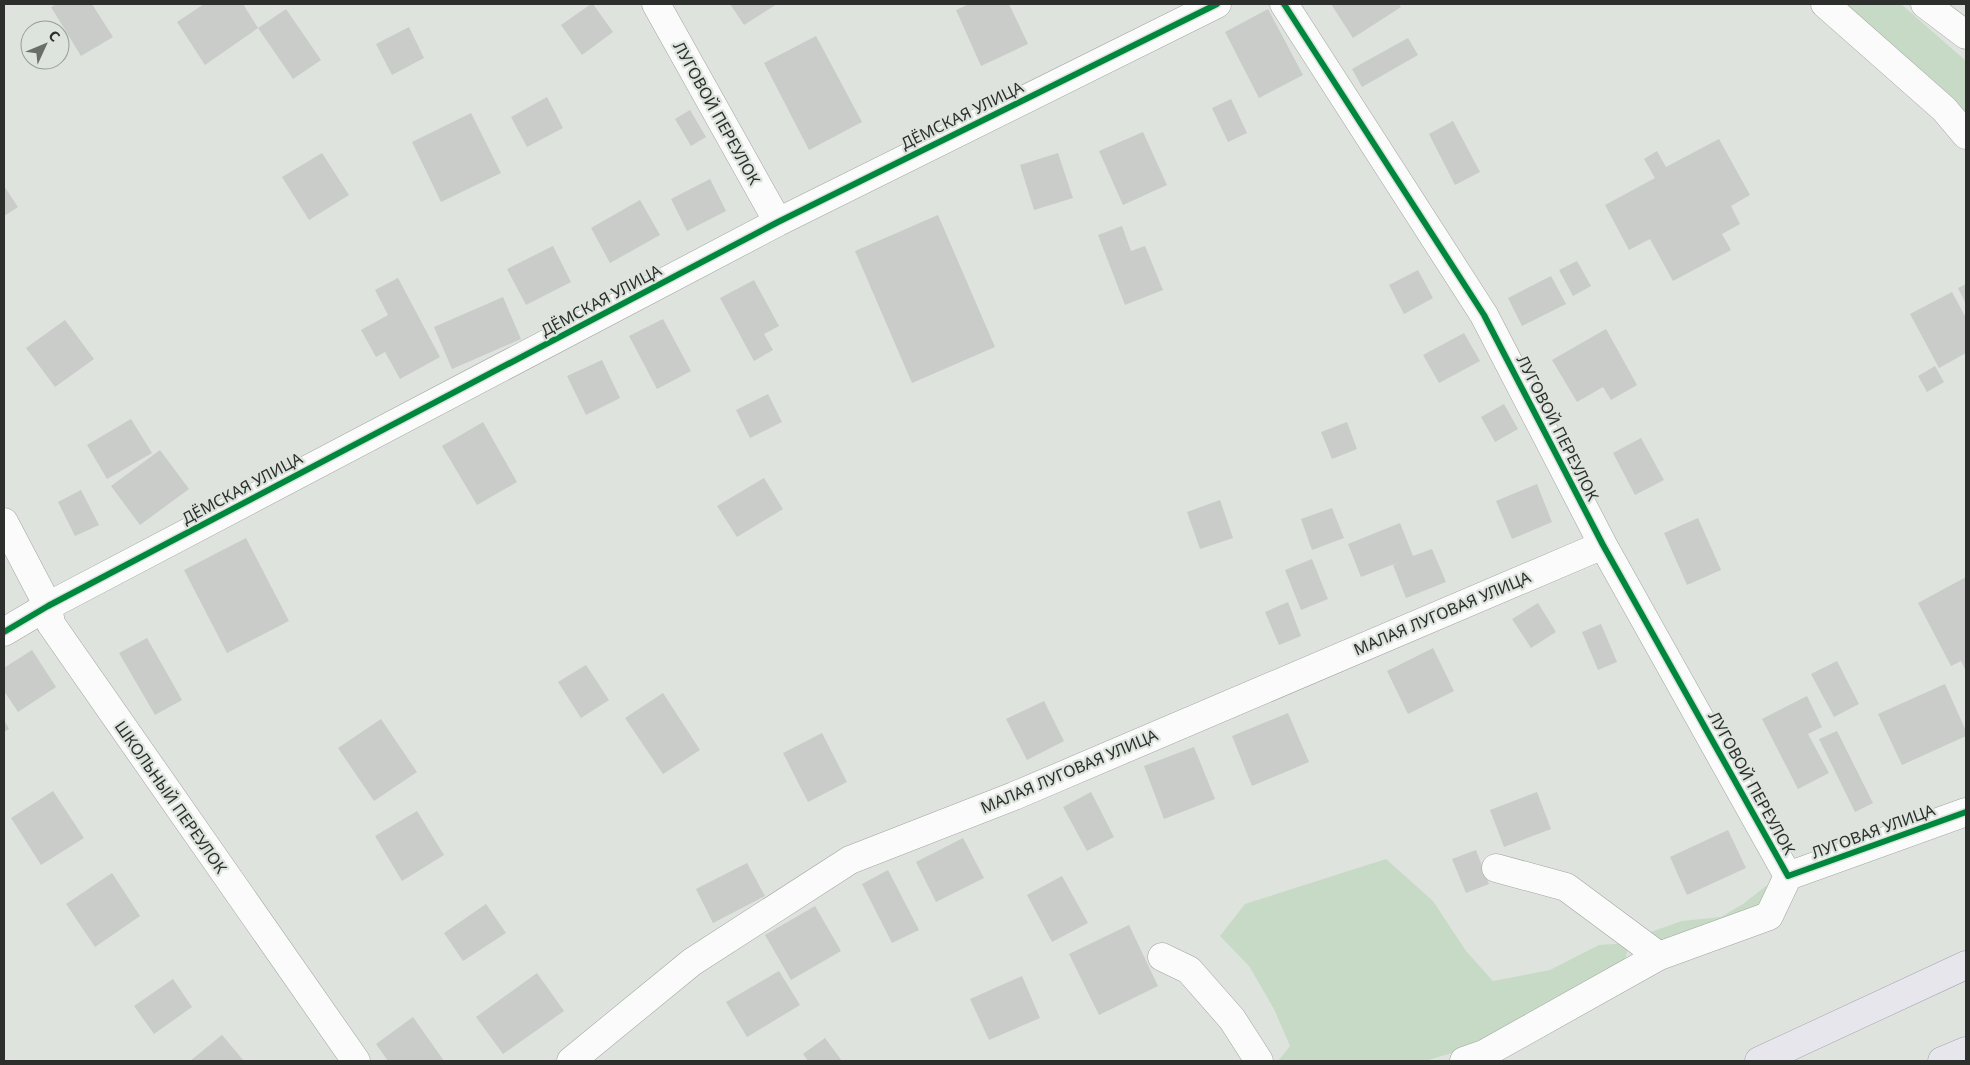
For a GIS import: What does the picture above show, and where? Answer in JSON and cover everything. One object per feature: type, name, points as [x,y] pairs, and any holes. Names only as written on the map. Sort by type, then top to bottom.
[{"type":"main road","points":[[1759,1061],[1966,965]]},
{"type":"main road","points":[[1942,1061],[1966,1051]]},
{"type":"street","name":"ЛУГОВОЙ ПЕРЕУЛОК","points":[[656,4],[778,222]]},
{"type":"street","name":"ДЁМСКАЯ УЛИЦА","points":[[4,632],[48,606],[778,222],[1217,4]]},
{"type":"street","name":"ЛУГОВОЙ ПЕРЕУЛОК","points":[[1284,4],[1484,315],[1604,545],[1788,876]]},
{"type":"street","points":[[1825,4],[1944,109],[1966,135]]},
{"type":"street","points":[[1925,4],[1966,36]]},
{"type":"street","name":"ШКОЛЬНЫЙ ПЕРЕУЛОК","points":[[4,522],[48,606],[51,624],[356,1061]]},
{"type":"street","name":"МАЛАЯ ЛУГОВАЯ УЛИЦА","points":[[571,1061],[692,962],[850,860],[1014,796],[1604,545]]},
{"type":"street","name":"ЛУГОВАЯ УЛИЦА","points":[[1788,876],[1966,812]]},
{"type":"street","points":[[1496,868],[1566,887],[1659,956]]},
{"type":"street","points":[[1464,1061],[1484,1054],[1659,956],[1769,916],[1788,876]]},
{"type":"street","points":[[1162,957],[1189,970],[1232,1019],[1259,1061]]},
{"type":"green space","points":[[1841,4],[1901,4],[1966,61],[1966,142]]},
{"type":"green space","points":[[1386,859],[1433,901],[1466,951],[1493,981],[1550,970],[1599,945],[1629,943],[1621,977],[1489,1042],[1425,1061],[1278,1061],[1290,1046],[1274,1009],[1249,966],[1220,936],[1245,904]]},
{"type":"green space","points":[[1766,886],[1784,896],[1669,951],[1645,934],[1682,921],[1721,917],[1743,904]]},
{"type":"building","points":[[57,4],[92,4],[113,37],[81,56],[70,38],[70,20],[59,20],[51,7]]},
{"type":"building","points":[[204,4],[243,4],[258,28],[205,65],[177,22]]},
{"type":"building","points":[[593,4],[613,32],[582,55],[561,25]]},
{"type":"building","points":[[730,4],[777,4],[744,25]]},
{"type":"building","points":[[969,4],[1009,4],[1028,44],[981,66],[956,10]]},
{"type":"building","points":[[1331,4],[1399,4],[1401,7],[1353,38]]},
{"type":"building","points":[[286,9],[321,60],[293,79],[258,28]]},
{"type":"building","points":[[1268,9],[1303,75],[1259,98],[1225,32]]},
{"type":"building","points":[[409,27],[424,58],[392,75],[376,44]]},
{"type":"building","points":[[816,36],[862,122],[809,150],[764,63]]},
{"type":"building","points":[[1408,38],[1418,55],[1362,87],[1352,69]]},
{"type":"building","points":[[547,97],[563,128],[527,147],[511,117]]},
{"type":"building","points":[[1231,99],[1247,133],[1228,142],[1212,108]]},
{"type":"building","points":[[690,110],[706,137],[691,146],[675,119]]},
{"type":"building","points":[[471,113],[501,173],[441,202],[412,142]]},
{"type":"building","points":[[1453,121],[1480,172],[1455,185],[1429,134]]},
{"type":"building","points":[[1143,132],[1167,185],[1123,205],[1099,151]]},
{"type":"building","points":[[1719,139],[1750,195],[1731,206],[1740,224],[1722,234],[1731,250],[1673,281],[1650,239],[1629,250],[1605,205],[1655,178],[1644,159],[1657,151],[1666,167]]},
{"type":"building","points":[[322,153],[349,195],[309,220],[282,177]]},
{"type":"building","points":[[1058,153],[1073,198],[1034,210],[1020,165]]},
{"type":"building","points":[[710,179],[726,211],[687,231],[671,199]]},
{"type":"building","points":[[4,186],[18,207],[4,216]]},
{"type":"building","points":[[640,200],[660,235],[610,263],[591,228]]},
{"type":"building","points":[[938,215],[995,347],[912,383],[855,251]]},
{"type":"building","points":[[1122,226],[1131,251],[1145,246],[1163,290],[1125,305],[1098,235]]},
{"type":"building","points":[[553,246],[571,282],[526,305],[507,269]]},
{"type":"building","points":[[1577,261],[1591,286],[1573,296],[1559,270]]},
{"type":"building","points":[[1418,270],[1433,298],[1404,314],[1389,285]]},
{"type":"building","points":[[1551,276],[1566,304],[1522,326],[1508,298]]},
{"type":"building","points":[[398,278],[440,357],[400,379],[385,352],[376,357],[361,330],[388,315],[375,290]]},
{"type":"building","points":[[754,280],[779,326],[764,334],[773,350],[754,361],[720,298]]},
{"type":"building","points":[[1966,284],[1966,304],[1958,288]]},
{"type":"building","points":[[1952,292],[1966,318],[1966,353],[1939,368],[1910,314]]},
{"type":"building","points":[[503,297],[521,339],[452,369],[434,327]]},
{"type":"building","points":[[663,319],[691,371],[657,389],[629,336]]},
{"type":"building","points":[[65,320],[94,359],[55,387],[26,348]]},
{"type":"building","points":[[1606,329],[1637,385],[1611,400],[1603,387],[1577,402],[1552,360]]},
{"type":"building","points":[[1464,333],[1480,361],[1439,383],[1423,355]]},
{"type":"building","points":[[602,360],[620,398],[586,415],[567,376]]},
{"type":"building","points":[[1935,366],[1944,382],[1927,392],[1918,376]]},
{"type":"building","points":[[768,394],[782,422],[750,438],[736,410]]},
{"type":"building","points":[[1504,404],[1518,429],[1495,442],[1481,417]]},
{"type":"building","points":[[131,419],[152,453],[107,479],[87,445]]},
{"type":"building","points":[[483,422],[517,482],[477,505],[442,446]]},
{"type":"building","points":[[1347,422],[1357,449],[1332,459],[1321,432]]},
{"type":"building","points":[[1641,438],[1664,480],[1635,495],[1613,453]]},
{"type":"building","points":[[160,450],[189,489],[140,525],[111,486]]},
{"type":"building","points":[[764,478],[783,509],[737,537],[717,506]]},
{"type":"building","points":[[1537,484],[1552,522],[1512,539],[1496,501]]},
{"type":"building","points":[[81,490],[99,525],[75,536],[58,502]]},
{"type":"building","points":[[1220,500],[1233,538],[1200,549],[1187,512]]},
{"type":"building","points":[[1332,508],[1344,538],[1312,550],[1301,519]]},
{"type":"building","points":[[1698,518],[1721,570],[1687,585],[1664,533]]},
{"type":"building","points":[[1400,523],[1413,556],[1432,549],[1446,582],[1406,598],[1393,565],[1402,561],[1361,577],[1348,544]]},
{"type":"building","points":[[246,538],[289,621],[227,653],[184,570]]},
{"type":"building","points":[[1312,559],[1328,599],[1301,610],[1285,570]]},
{"type":"building","points":[[1966,577],[1966,671],[1961,661],[1951,666],[1918,603]]},
{"type":"building","points":[[1288,602],[1301,636],[1279,645],[1265,612]]},
{"type":"building","points":[[1538,603],[1556,632],[1531,648],[1512,619]]},
{"type":"building","points":[[1601,624],[1617,662],[1598,670],[1582,632]]},
{"type":"building","points":[[147,638],[182,700],[155,715],[119,653]]},
{"type":"building","points":[[1433,648],[1454,691],[1408,714],[1387,671]]},
{"type":"building","points":[[32,650],[56,687],[18,712],[4,691],[4,668]]},
{"type":"building","points":[[1837,661],[1859,704],[1834,717],[1811,674]]},
{"type":"building","points":[[586,665],[609,700],[581,718],[558,682]]},
{"type":"building","points":[[1945,684],[1966,731],[1966,736],[1902,765],[1878,714]]},
{"type":"building","points":[[663,693],[700,750],[663,774],[625,718]]},
{"type":"building","points":[[1807,696],[1822,727],[1808,734],[1829,773],[1798,789],[1762,719]]},
{"type":"building","points":[[1044,701],[1064,741],[1027,760],[1006,719]]},
{"type":"building","points":[[1288,713],[1309,762],[1252,786],[1232,736]]},
{"type":"building","points":[[381,719],[417,772],[374,801],[338,748]]},
{"type":"building","points":[[4,720],[9,729],[4,732]]},
{"type":"building","points":[[1837,731],[1873,803],[1855,812],[1819,739]]},
{"type":"building","points":[[822,733],[847,782],[808,802],[783,753]]},
{"type":"building","points":[[1194,747],[1215,799],[1164,819],[1144,766]]},
{"type":"building","points":[[53,791],[84,838],[41,865],[11,818]]},
{"type":"building","points":[[1091,792],[1114,837],[1087,851],[1063,807]]},
{"type":"building","points":[[1537,792],[1551,829],[1504,847],[1490,810]]},
{"type":"building","points":[[417,811],[444,855],[402,881],[375,836]]},
{"type":"building","points":[[1728,830],[1746,868],[1687,895],[1670,857]]},
{"type":"building","points":[[963,838],[984,878],[936,902],[916,862]]},
{"type":"building","points":[[1476,850],[1489,884],[1466,893],[1452,859]]},
{"type":"building","points":[[747,863],[765,896],[713,923],[696,889]]},
{"type":"building","points":[[888,870],[919,930],[892,943],[862,884]]},
{"type":"building","points":[[112,873],[140,916],[95,947],[66,904]]},
{"type":"building","points":[[1062,876],[1088,923],[1052,942],[1027,895]]},
{"type":"building","points":[[486,904],[506,933],[463,961],[444,933]]},
{"type":"building","points":[[815,906],[841,951],[791,980],[765,935]]},
{"type":"building","points":[[1129,925],[1158,986],[1099,1015],[1069,954]]},
{"type":"building","points":[[779,971],[800,1005],[747,1037],[726,1002]]},
{"type":"building","points":[[537,973],[564,1011],[503,1054],[476,1017]]},
{"type":"building","points":[[1022,976],[1040,1018],[989,1040],[970,999]]},
{"type":"building","points":[[173,979],[192,1007],[154,1034],[134,1006]]},
{"type":"building","points":[[413,1017],[444,1061],[388,1061],[376,1044]]},
{"type":"building","points":[[222,1035],[244,1061],[190,1061]]},
{"type":"building","points":[[825,1038],[842,1061],[808,1061],[803,1054]]},
{"type":"cycle path","points":[[4,632],[48,606],[778,222],[1217,4]]},
{"type":"cycle path","points":[[1284,4],[1484,315],[1603,545],[1788,876],[1966,812]]}]
